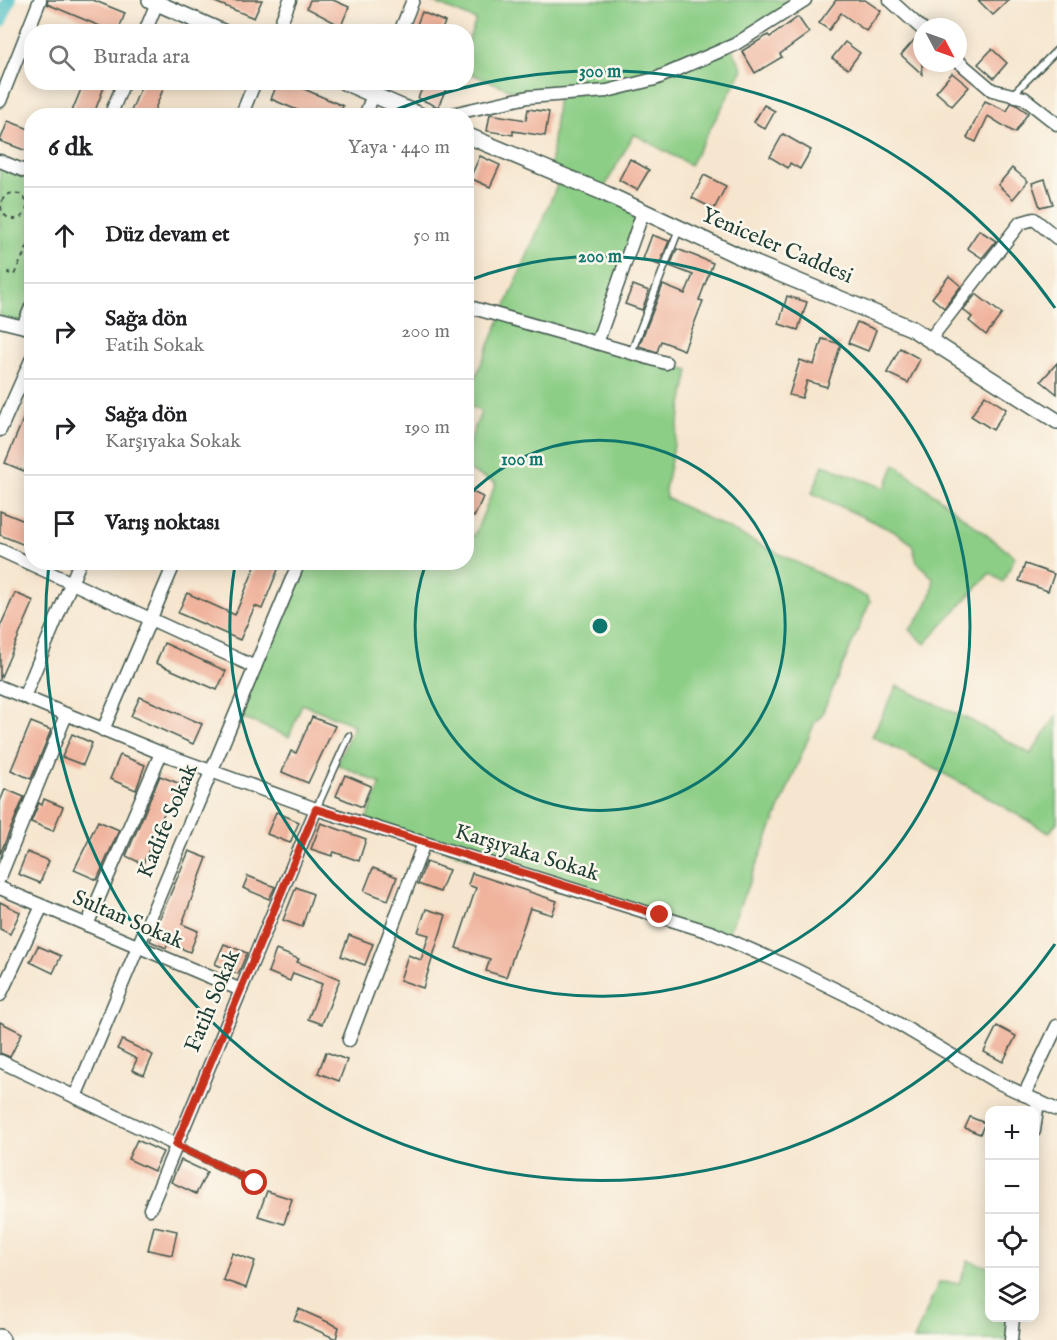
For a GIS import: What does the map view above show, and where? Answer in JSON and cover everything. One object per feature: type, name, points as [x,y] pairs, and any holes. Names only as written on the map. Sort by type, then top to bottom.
[{"type":"street","points":[[30,24],[40,0]]},
{"type":"street","points":[[280,24],[290,0]]},
{"type":"street","points":[[403,24],[413,0]]},
{"type":"street","points":[[474,109],[528,97],[607,91],[655,79],[734,45],[805,0]]},
{"type":"street","points":[[890,0],[913,21]]},
{"type":"street","points":[[148,24],[155,1],[205,24]]},
{"type":"street","points":[[0,101],[24,40]]},
{"type":"street","points":[[967,69],[992,90],[1013,94],[1032,103],[1057,124]]},
{"type":"street","points":[[113,108],[121,90]]},
{"type":"street","points":[[244,108],[252,90]]},
{"type":"street","points":[[368,108],[376,90]]},
{"type":"street","points":[[378,90],[408,108]]},
{"type":"street","name":"Yeniceler Caddesi","points":[[474,138],[931,338],[1057,421]]},
{"type":"street","points":[[0,161],[24,171]]},
{"type":"street","points":[[597,343],[643,212]]},
{"type":"street","points":[[931,338],[1020,223],[1034,219],[1057,238]]},
{"type":"street","points":[[474,308],[666,363]]},
{"type":"street","points":[[0,321],[24,327]]},
{"type":"street","points":[[0,430],[24,376]]},
{"type":"street","points":[[0,550],[24,561]]},
{"type":"street","points":[[44,570],[255,667]]},
{"type":"street","points":[[24,697],[77,570]]},
{"type":"street","points":[[103,730],[172,570]]},
{"type":"street","name":"Kadife Sokak","points":[[75,1097],[296,570]]},
{"type":"street","name":"Karşıyaka Sokak","points":[[0,687],[161,753],[316,809],[660,915],[751,949],[865,1004],[987,1077],[1057,1110]]},
{"type":"street","points":[[0,877],[66,715]]},
{"type":"street","points":[[87,925],[161,753]]},
{"type":"street","name":"Fatih Sokak","points":[[150,1209],[316,809]]},
{"type":"street","points":[[349,1040],[424,843]]},
{"type":"street","name":"Sultan Sokak","points":[[0,888],[241,990]]},
{"type":"street","points":[[0,994],[42,906]]},
{"type":"street","points":[[1024,1095],[1057,1026]]},
{"type":"street","points":[[0,1061],[176,1145]]},
{"type":"street","points":[[1038,1101],[1038,1106]]},
{"type":"street","points":[[1011,1340],[1013,1322]]},
{"type":"lane","points":[[1013,94],[1057,50]]},
{"type":"lane","points":[[631,353],[680,229]]},
{"type":"lane","points":[[316,809],[349,735]]},
{"type":"lane","points":[[176,1145],[255,1183]]},
{"type":"path","points":[[4,197],[17,192],[24,197]]},
{"type":"path","points":[[0,194],[4,197]]},
{"type":"path","points":[[4,197],[1,210],[5,216],[19,218],[24,214]]},
{"type":"path","points":[[9,271],[8,273],[14,275],[24,254]]},
{"type":"green space","points":[[428,0],[805,0],[731,47],[743,69],[690,165],[634,134],[602,192],[643,212],[597,343],[689,370],[665,490],[666,498],[867,597],[870,602],[821,716],[815,722],[726,939],[364,824],[381,784],[337,764],[354,725],[302,704],[289,737],[235,715],[296,570],[474,570],[474,536],[496,483],[474,473],[474,430],[481,412],[474,408],[474,381],[561,176],[550,171],[558,94],[528,97],[474,75],[474,25],[476,20]]},
{"type":"green space","points":[[0,161],[24,171],[24,323],[23,326],[0,321]]},
{"type":"green space","points":[[895,464],[1015,557],[1003,582],[990,573],[925,644],[910,630],[929,600],[933,578],[917,562],[912,544],[897,533],[812,493],[823,465],[885,488]]},
{"type":"green space","points":[[897,686],[970,720],[1031,754],[1057,715],[1057,822],[1049,833],[971,788],[872,736]]},
{"type":"green space","points":[[968,1261],[985,1266],[985,1322],[1013,1322],[1011,1340],[914,1340],[939,1282],[959,1283]]},
{"type":"building","points":[[48,0],[93,0],[125,13],[121,24],[95,24],[47,4]]},
{"type":"building","points":[[210,0],[262,0],[254,18]]},
{"type":"building","points":[[310,0],[333,0],[349,7],[342,24],[337,24],[307,8]]},
{"type":"building","points":[[836,0],[865,0],[881,11],[866,31],[841,13],[829,30],[819,23]]},
{"type":"building","points":[[978,0],[1009,0],[993,15]]},
{"type":"building","points":[[422,12],[445,22],[444,24],[417,24]]},
{"type":"building","points":[[798,17],[809,33],[780,54],[782,57],[755,73],[742,51],[768,35],[770,37]]},
{"type":"building","points":[[913,41],[913,66],[901,55]]},
{"type":"building","points":[[845,42],[860,53],[848,69],[832,58]]},
{"type":"building","points":[[992,49],[1007,63],[994,78],[978,64]]},
{"type":"building","points":[[952,73],[969,87],[952,106],[936,92]]},
{"type":"building","points":[[81,90],[103,90],[96,108],[73,108]]},
{"type":"building","points":[[140,90],[163,90],[155,108],[132,108]]},
{"type":"building","points":[[275,90],[306,90],[343,106],[342,108],[292,108],[271,99]]},
{"type":"building","points":[[422,90],[445,90],[438,107],[418,98]]},
{"type":"building","points":[[985,101],[1007,111],[1011,103],[1015,104],[1028,113],[1015,133],[988,116],[976,142],[967,138]]},
{"type":"building","points":[[764,105],[775,111],[765,129],[754,122]]},
{"type":"building","points":[[528,109],[549,112],[545,136],[513,131],[513,135],[487,131],[490,114],[526,120]]},
{"type":"building","points":[[8,121],[24,127],[24,150],[0,141]]},
{"type":"building","points":[[783,134],[811,150],[800,169],[790,163],[788,168],[770,157]]},
{"type":"building","points":[[480,156],[500,165],[490,187],[474,180],[474,169]]},
{"type":"building","points":[[630,159],[649,170],[637,190],[619,180]]},
{"type":"building","points":[[1012,168],[1028,181],[1013,199],[998,185]]},
{"type":"building","points":[[704,175],[726,186],[714,209],[692,198]]},
{"type":"building","points":[[1045,179],[1053,204],[1040,207],[1032,183]]},
{"type":"building","points":[[979,230],[996,241],[982,258],[967,248]]},
{"type":"building","points":[[652,235],[669,241],[659,265],[643,259]]},
{"type":"building","points":[[677,249],[713,263],[699,300],[703,301],[684,350],[661,341],[657,352],[639,346],[663,285],[685,294],[693,275],[670,266]]},
{"type":"building","points":[[949,276],[961,286],[944,308],[932,298]]},
{"type":"building","points":[[633,285],[649,291],[642,310],[625,304]]},
{"type":"building","points":[[976,294],[1002,314],[986,335],[969,321],[972,317],[963,310]]},
{"type":"building","points":[[787,296],[807,302],[798,330],[779,324]]},
{"type":"building","points":[[857,322],[876,330],[868,351],[848,343]]},
{"type":"building","points":[[822,339],[841,344],[827,387],[807,381],[802,398],[789,395],[800,360],[814,365]]},
{"type":"building","points":[[900,348],[920,359],[908,383],[887,373]]},
{"type":"building","points":[[1057,363],[1057,394],[1041,381]]},
{"type":"building","points":[[985,395],[1006,409],[993,430],[971,416]]},
{"type":"building","points":[[24,417],[24,471],[5,463]]},
{"type":"building","points":[[474,493],[483,497],[474,517]]},
{"type":"building","points":[[0,511],[24,521],[24,545],[0,535]]},
{"type":"building","points":[[1025,564],[1054,574],[1048,591],[1019,581]]},
{"type":"building","points":[[254,570],[278,570],[262,609],[255,606],[240,640],[178,613],[187,593],[235,615]]},
{"type":"building","points":[[15,593],[34,601],[0,679],[0,627]]},
{"type":"building","points":[[164,643],[226,671],[217,690],[156,663]]},
{"type":"building","points":[[140,697],[202,724],[193,744],[131,716]]},
{"type":"building","points":[[312,717],[335,726],[308,783],[282,772],[291,751],[296,753]]},
{"type":"building","points":[[31,722],[51,730],[31,779],[11,770]]},
{"type":"building","points":[[72,734],[92,743],[83,765],[62,757]]},
{"type":"building","points":[[120,755],[145,765],[136,790],[110,779]]},
{"type":"building","points":[[345,775],[371,786],[362,807],[336,796]]},
{"type":"building","points":[[160,776],[183,785],[173,809],[167,806],[143,864],[126,856]]},
{"type":"building","points":[[5,789],[24,797],[0,854],[0,802]]},
{"type":"building","points":[[44,799],[63,807],[53,831],[31,822],[39,803],[42,805]]},
{"type":"building","points":[[276,812],[299,822],[290,843],[267,834]]},
{"type":"building","points":[[98,821],[119,830],[97,880],[74,870]]},
{"type":"building","points":[[321,823],[366,839],[359,861],[334,852],[332,856],[311,849]]},
{"type":"building","points":[[189,851],[207,858],[182,924],[198,931],[190,952],[168,943],[166,948],[150,941]]},
{"type":"building","points":[[27,852],[49,861],[40,883],[18,874]]},
{"type":"building","points":[[426,862],[449,870],[440,892],[418,884]]},
{"type":"building","points":[[373,868],[397,877],[388,900],[364,891]]},
{"type":"building","points":[[472,873],[557,901],[552,915],[530,908],[506,977],[486,971],[490,959],[456,948],[476,888],[468,885]]},
{"type":"building","points":[[248,876],[275,887],[269,899],[243,888]]},
{"type":"building","points":[[296,887],[313,894],[302,927],[283,920]]},
{"type":"building","points":[[0,902],[20,912],[10,934],[0,929]]},
{"type":"building","points":[[426,909],[446,915],[423,988],[400,980],[408,955],[421,960],[429,935],[418,932]]},
{"type":"building","points":[[349,935],[373,944],[365,965],[341,956]]},
{"type":"building","points":[[224,944],[247,953],[238,974],[215,964]]},
{"type":"building","points":[[38,946],[61,956],[53,973],[30,962]]},
{"type":"building","points":[[276,950],[299,959],[297,962],[340,979],[322,1024],[308,1019],[322,984],[293,973],[290,981],[268,972]]},
{"type":"building","points":[[0,1022],[22,1033],[10,1057],[0,1053]]},
{"type":"building","points":[[997,1026],[1016,1036],[1003,1062],[984,1052]]},
{"type":"building","points":[[122,1040],[153,1055],[144,1075],[132,1070],[137,1059],[117,1049]]},
{"type":"building","points":[[326,1052],[347,1060],[339,1081],[318,1073]]},
{"type":"building","points":[[970,1117],[985,1123],[980,1134],[965,1128]]},
{"type":"building","points":[[137,1140],[163,1152],[154,1171],[128,1159]]},
{"type":"building","points":[[181,1160],[207,1172],[196,1194],[171,1182]]},
{"type":"building","points":[[267,1191],[292,1199],[284,1224],[258,1216]]},
{"type":"building","points":[[154,1226],[177,1231],[172,1255],[148,1250]]},
{"type":"building","points":[[232,1253],[255,1261],[246,1288],[223,1280]]},
{"type":"building","points":[[299,1309],[339,1327],[336,1339],[294,1320]]},
{"type":"waterway","points":[[0,21],[9,0]]},
{"type":"route","points":[[255,1183],[176,1145],[316,809],[660,915]]}]
